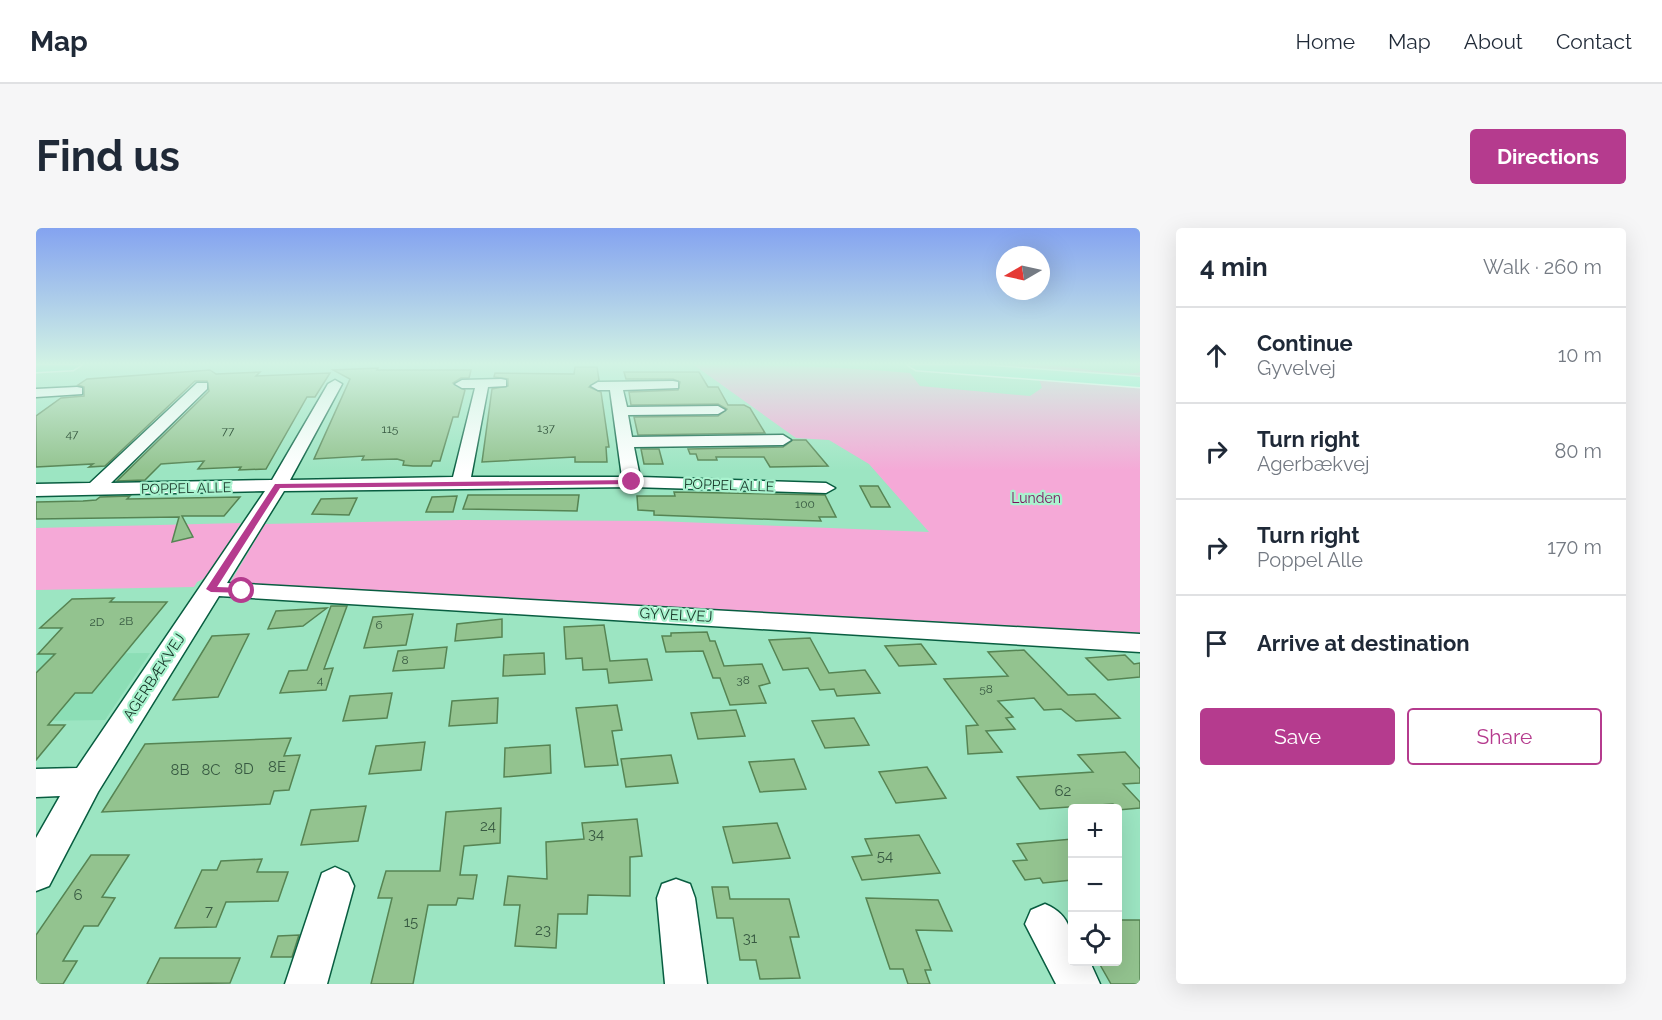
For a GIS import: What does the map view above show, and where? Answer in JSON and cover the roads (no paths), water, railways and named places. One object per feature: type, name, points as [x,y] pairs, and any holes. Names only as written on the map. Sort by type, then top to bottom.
[{"type":"street","points":[[94,490],[191,400]]},
{"type":"street","points":[[278,486],[326,400]]},
{"type":"street","points":[[461,482],[479,400]]},
{"type":"street","points":[[618,400],[632,482]]},
{"type":"street","points":[[620,411],[718,410]]},
{"type":"street","points":[[626,442],[783,441]]},
{"type":"street","name":"POPPEL ALLE","points":[[36,490],[461,482],[632,482],[826,488]]},
{"type":"street","name":"AGERBÆKVEJ","points":[[36,873],[86,782],[278,486]]},
{"type":"street","name":"GYVELVEJ","points":[[211,589],[1140,643]]},
{"type":"street","points":[[36,783],[86,782]]},
{"type":"street","points":[[306,984],[335,886]]},
{"type":"street","points":[[676,898],[686,984]]},
{"type":"street","points":[[1045,924],[1079,984]]},
{"type":"park label","name":"Lunden","points":[[1036,498]]}]
